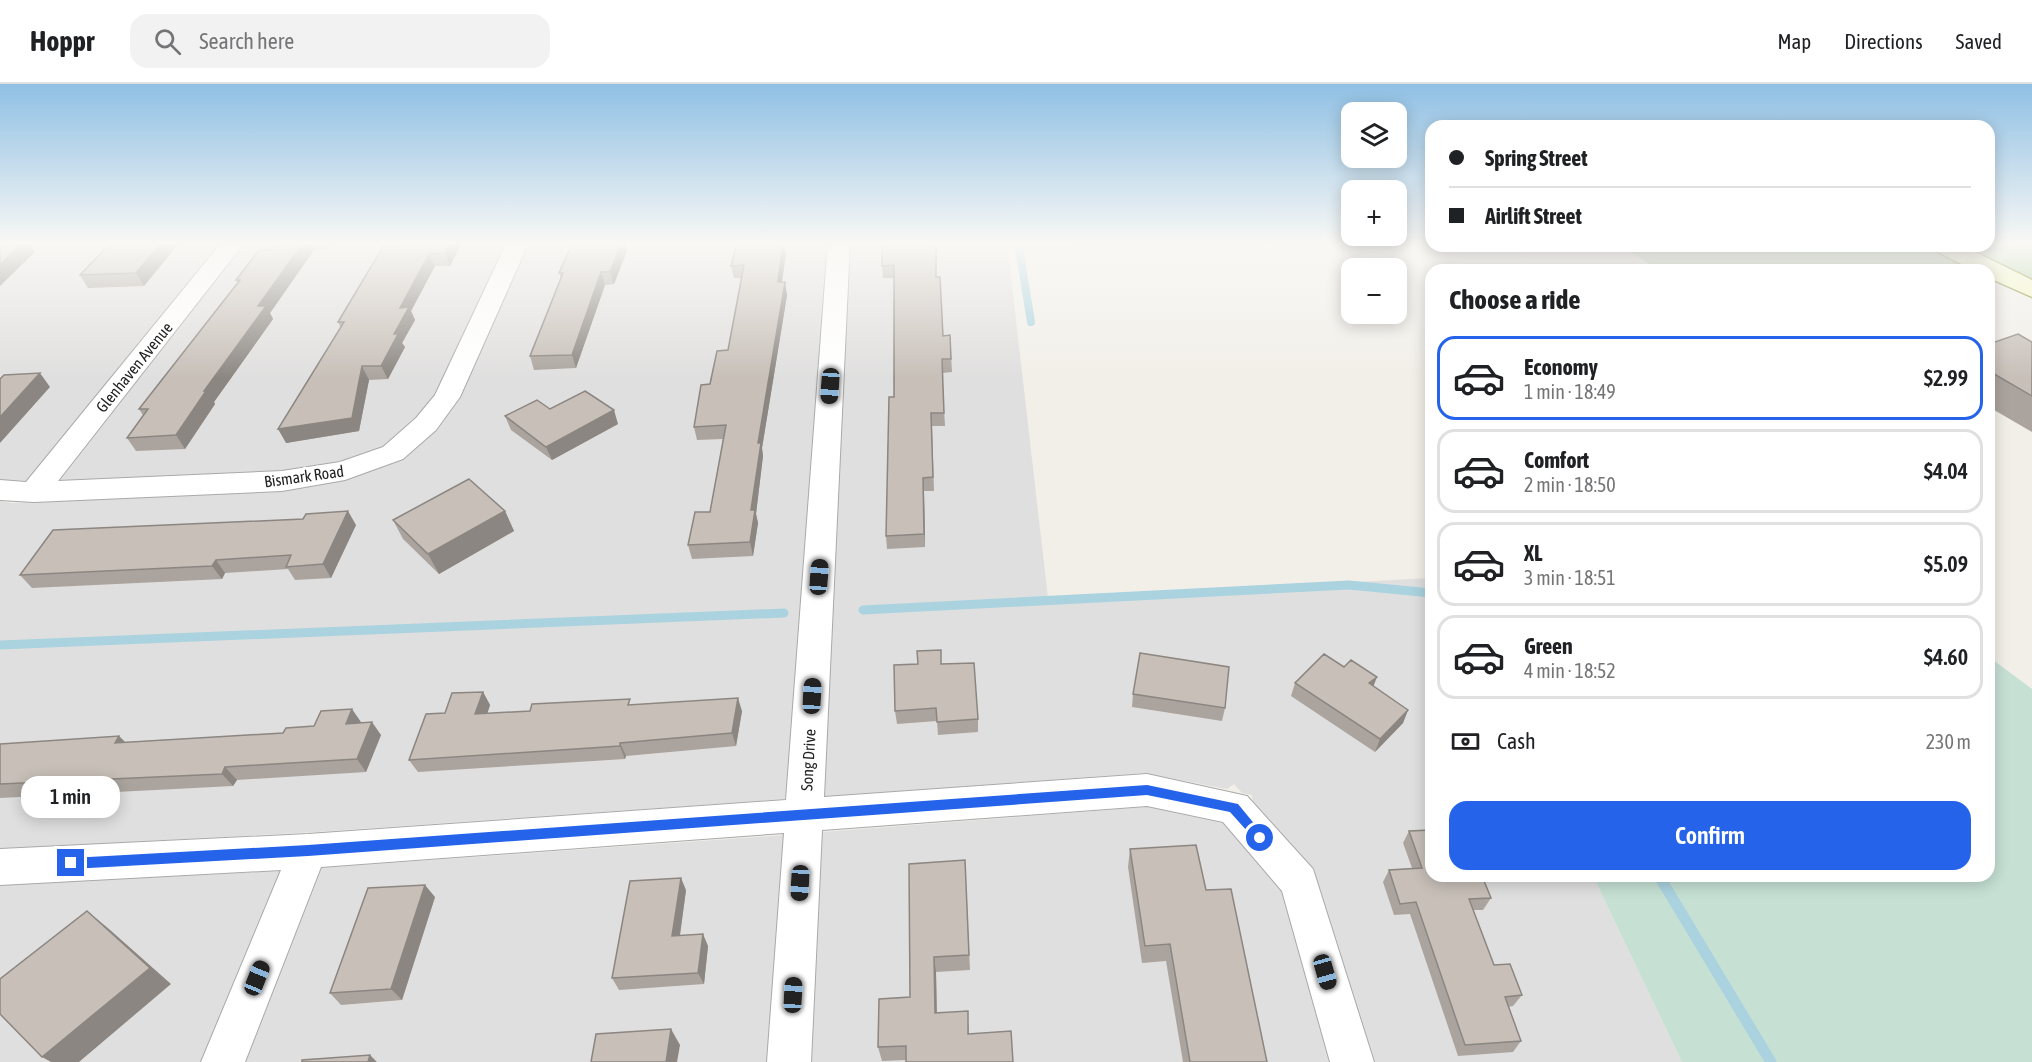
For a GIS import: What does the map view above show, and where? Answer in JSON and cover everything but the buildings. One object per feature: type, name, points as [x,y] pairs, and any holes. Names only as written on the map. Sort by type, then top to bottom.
[{"type":"street","name":"Glenhaven Avenue","points":[[34,492],[197,288]]},
{"type":"street","name":"Bismark Road","points":[[0,490],[34,492],[282,481],[345,471],[393,453],[426,424],[447,397],[497,288]]},
{"type":"street","name":"Song Drive","points":[[789,1062],[836,288]]},
{"type":"street","points":[[0,867],[308,851],[1147,790],[1234,808],[1299,882],[1352,1062]]},
{"type":"street","points":[[223,1062],[308,851]]},
{"type":"shaded area","points":[[0,288],[187,288],[29,481],[0,480]]},
{"type":"shaded area","points":[[209,288],[486,288],[434,396],[415,422],[386,446],[346,462],[287,471],[56,481]]},
{"type":"shaded area","points":[[508,288],[826,288],[788,799],[316,832],[0,849],[0,501],[12,503],[276,492],[348,479],[396,461],[459,396]]},
{"type":"shaded area","points":[[848,288],[1012,288],[1048,598],[1425,578],[1425,882],[1596,882],[1682,1062],[1373,1062],[1317,881],[1253,805],[1252,795],[1242,793],[1234,784],[1227,789],[1144,773],[823,797]]},
{"type":"shaded area","points":[[1148,807],[1226,824],[1282,889],[1330,1062],[810,1062],[822,832]]},
{"type":"shaded area","points":[[785,835],[768,1062],[244,1062],[320,868]]},
{"type":"shaded area","points":[[281,871],[201,1062],[0,1062],[0,885]]},
{"type":"green space","points":[[1995,661],[2032,689],[2032,1062],[1682,1062],[1596,882],[1995,882]]},
{"type":"waterway","points":[[1025,288],[1031,322]]},
{"type":"waterway","points":[[863,610],[1349,585],[1425,592]]},
{"type":"waterway","points":[[0,645],[784,613]]},
{"type":"waterway","points":[[1663,882],[1771,1062]]},
{"type":"route","points":[[71,863],[308,851],[1147,790],[1234,808],[1260,838]]}]
